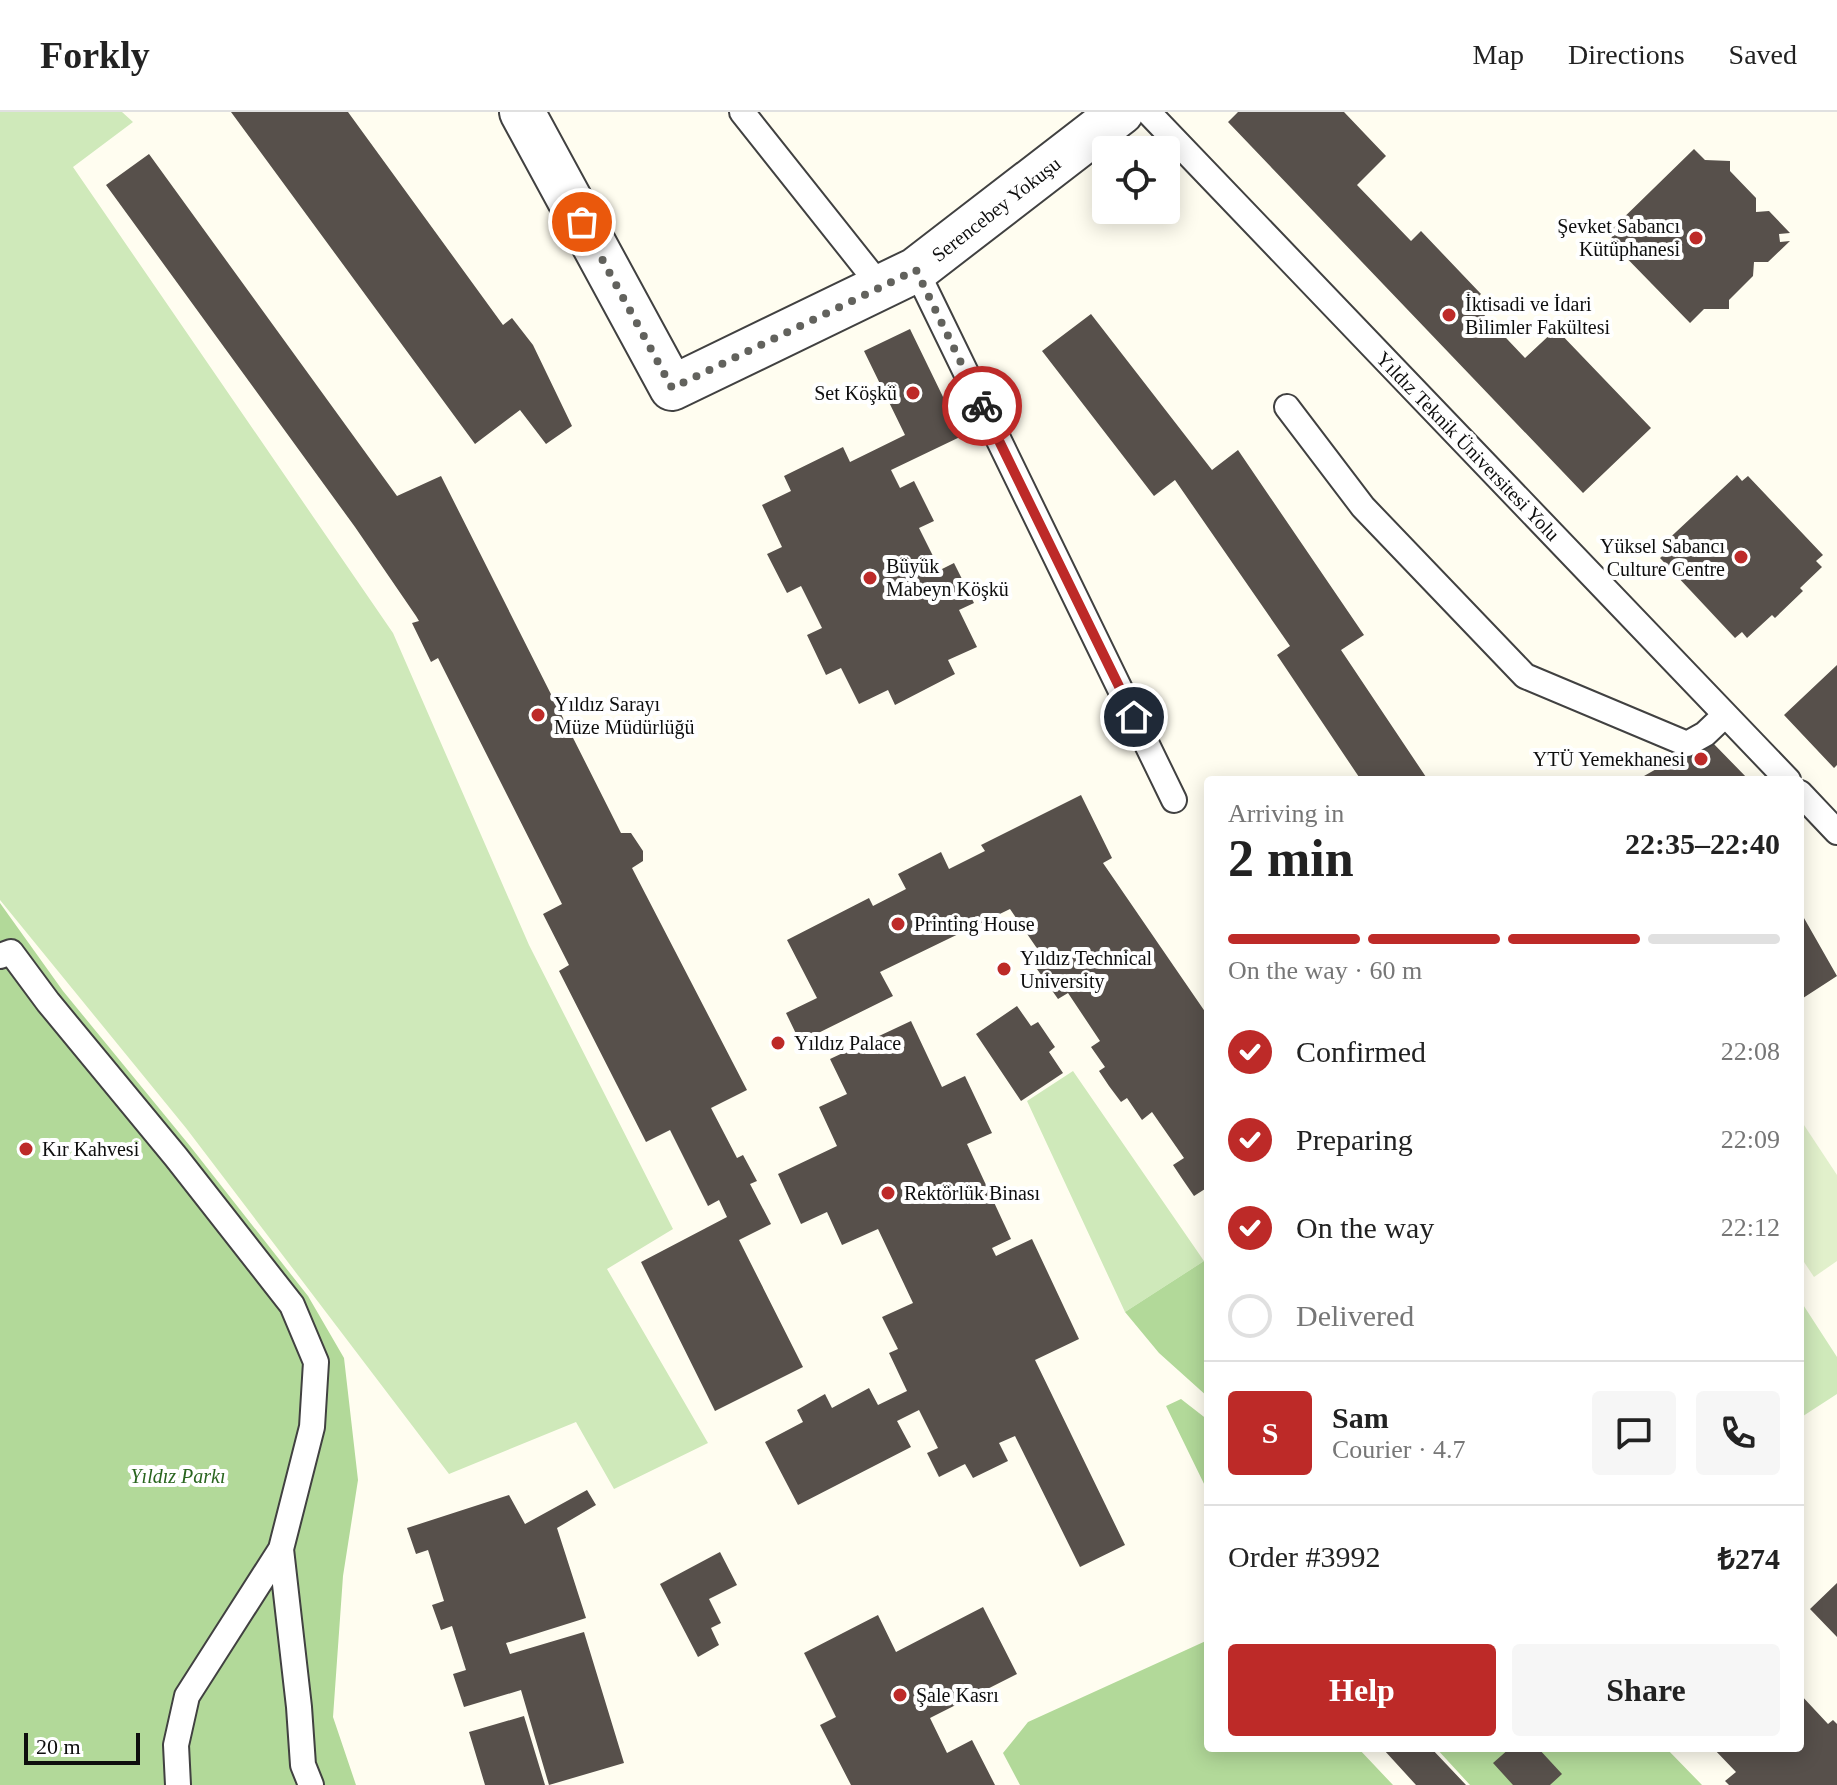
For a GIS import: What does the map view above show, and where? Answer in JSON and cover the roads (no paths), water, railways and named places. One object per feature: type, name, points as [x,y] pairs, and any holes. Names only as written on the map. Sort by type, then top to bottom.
[{"type":"street","name":"Serencebey Yokuşu","points":[[522,112],[672,388],[898,278],[1121,112]]},
{"type":"lane","points":[[742,112],[898,278],[1174,800]]},
{"type":"lane","name":"Yıldız Teknik Üniversitesi Yolu","points":[[1148,112],[1784,776]]},
{"type":"lane","points":[[1287,407],[1363,507],[1525,676],[1687,744],[1705,734],[1725,715]]},
{"type":"lane","points":[[1804,797],[1836,829]]},
{"type":"lane","points":[[0,956],[11,952],[292,1305],[316,1362],[312,1427],[281,1549],[187,1696],[176,1745],[178,1785]]},
{"type":"lane","points":[[281,1549],[303,1765],[311,1785]]},
{"type":"place","name":"Şevket Sabancı Kütüphanesi","points":[[1696,238]]},
{"type":"place","name":"İktisadi ve İdari Bilimler Fakültesi","points":[[1449,315]]},
{"type":"place","name":"Set Köşkü","points":[[913,393]]},
{"type":"place","name":"Yüksel Sabancı Culture Centre","points":[[1741,557]]},
{"type":"place","name":"Büyük Mabeyn Köşkü","points":[[870,578]]},
{"type":"place","name":"Yıldız Sarayı Müze Müdürlüğü","points":[[538,715]]},
{"type":"place","name":"YTÜ Yemekhanesi","points":[[1701,759]]},
{"type":"place","name":"Printing House","points":[[898,924]]},
{"type":"place","name":"Yıldız Technical University","points":[[1004,969]]},
{"type":"place","name":"Yıldız Palace","points":[[778,1043]]},
{"type":"place","name":"Kır Kahvesi","points":[[26,1149]]},
{"type":"place","name":"Rektörlük Binası","points":[[888,1193]]},
{"type":"place","name":"Şale Kasrı","points":[[900,1695]]},
{"type":"park label","name":"Yıldız Parkı","points":[[178,1476]]}]
